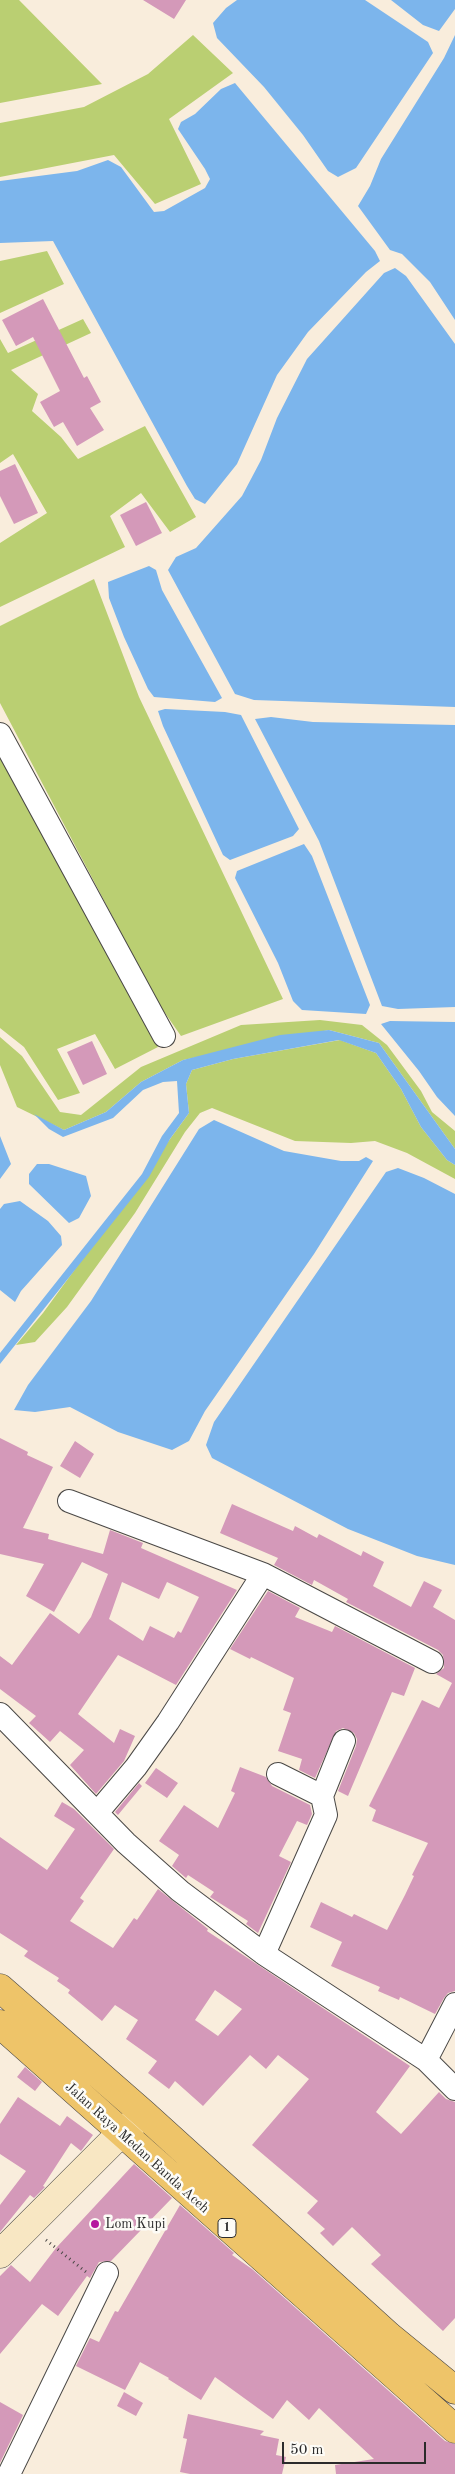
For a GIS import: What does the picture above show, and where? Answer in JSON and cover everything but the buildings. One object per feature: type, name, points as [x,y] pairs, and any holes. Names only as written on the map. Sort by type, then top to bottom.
[{"type":"highway","name":"Jalan Raya Medan Banda Aceh","points":[[0,1988],[144,2114],[389,2336],[455,2390]]},
{"type":"highway","name":"Jalan Raya Medan Banda Aceh","points":[[0,2024],[455,2428]]},
{"type":"street","points":[[0,734],[164,1036]]},
{"type":"street","points":[[69,1501],[263,1574],[432,1662]]},
{"type":"street","points":[[97,1813],[136,1767],[168,1722],[263,1574]]},
{"type":"street","points":[[0,1714],[126,1844],[168,1881],[264,1954],[426,2060],[455,2089]]},
{"type":"street","points":[[322,1796],[344,1741]]},
{"type":"street","points":[[264,1954],[324,1823],[326,1806],[322,1796],[278,1774]]},
{"type":"street","points":[[426,2060],[455,2004]]},
{"type":"street","points":[[0,2254],[121,2133],[144,2114]]},
{"type":"street","points":[[9,2474],[104,2279]]},
{"type":"path","points":[[28,2226],[104,2279]]},
{"type":"green space","points":[[0,0],[19,0],[102,84],[0,103]]},
{"type":"green space","points":[[193,35],[233,73],[169,119],[201,184],[155,204],[114,155],[0,177],[0,123],[84,107],[148,74]]},
{"type":"green space","points":[[47,251],[64,284],[0,313],[0,261]]},
{"type":"green space","points":[[83,319],[91,333],[11,370],[38,394],[32,411],[61,437],[78,459],[145,426],[196,517],[170,532],[141,493],[110,516],[125,547],[0,607],[0,543],[47,513],[13,454],[0,463],[0,339],[8,353]]},
{"type":"green space","points":[[94,579],[139,697],[283,999],[181,1036],[158,1003],[0,703],[0,626]]},
{"type":"green space","points":[[0,752],[158,1047],[115,1069],[95,1034],[57,1049],[80,1093],[58,1100],[24,1047],[0,1028]]},
{"type":"green space","points":[[320,1020],[362,1025],[387,1045],[421,1091],[432,1112],[455,1131],[455,1149],[379,1043],[329,1030],[183,1060],[141,1082],[106,1112],[64,1130],[17,1107],[0,1065],[0,1037],[22,1056],[60,1112],[81,1115],[141,1067],[241,1025]]},
{"type":"green space","points":[[340,1040],[376,1053],[401,1089],[421,1127],[447,1160],[455,1165],[455,1179],[407,1153],[375,1141],[351,1143],[295,1141],[212,1108],[200,1113],[185,1132],[135,1213],[67,1307],[35,1342],[16,1345],[43,1313],[189,1113],[186,1084],[192,1070],[233,1059]]},
{"type":"water","points":[[237,0],[365,0],[428,42],[433,53],[356,168],[338,177],[328,171],[303,135],[264,87],[217,38],[213,23],[226,8]]},
{"type":"water","points":[[391,0],[455,0],[455,9],[439,31],[423,25]]},
{"type":"water","points":[[455,35],[455,320],[430,282],[402,254],[390,250],[358,206],[370,186],[381,159],[444,58]]},
{"type":"water","points":[[235,83],[375,251],[380,261],[366,272],[308,332],[277,375],[237,464],[205,504],[195,499],[187,486],[53,241],[0,243],[0,181],[77,171],[108,160],[121,167],[154,212],[164,211],[205,188],[210,179],[178,129],[181,122],[195,114],[221,89]]},
{"type":"water","points":[[395,268],[406,276],[455,344],[455,707],[254,700],[235,694],[168,570],[176,557],[196,548],[242,496],[261,460],[277,418],[307,359],[384,273]]},
{"type":"water","points":[[149,566],[156,570],[162,590],[222,698],[215,702],[154,697],[148,689],[124,637],[109,598],[108,582]]},
{"type":"water","points":[[165,709],[225,712],[241,715],[299,829],[293,836],[230,860],[223,855],[163,726],[158,711]]},
{"type":"water","points":[[271,717],[313,722],[455,725],[455,1007],[398,1009],[382,1006],[319,841],[255,719]]},
{"type":"water","points":[[304,844],[312,856],[370,1005],[366,1014],[302,1010],[293,1001],[278,963],[235,878],[237,871]]},
{"type":"water","points":[[390,1021],[455,1022],[455,1116],[437,1097],[419,1071],[381,1024]]},
{"type":"water","points":[[329,1030],[379,1043],[455,1149],[455,1165],[447,1160],[421,1127],[401,1089],[376,1053],[339,1040],[233,1059],[192,1070],[186,1084],[189,1113],[170,1139],[149,1177],[0,1364],[0,1353],[142,1174],[162,1136],[179,1113],[177,1081],[163,1082],[143,1090],[113,1118],[63,1137],[49,1129],[34,1114],[64,1130],[106,1112],[141,1082],[183,1060],[280,1035]]},
{"type":"water","points":[[214,1120],[284,1151],[341,1161],[359,1161],[366,1157],[373,1161],[314,1254],[205,1411],[189,1441],[172,1450],[118,1432],[70,1407],[35,1412],[14,1410],[28,1385],[91,1301],[199,1129]]},
{"type":"water","points":[[0,1136],[11,1164],[0,1179]]},
{"type":"water","points":[[37,1164],[49,1164],[86,1176],[91,1196],[79,1218],[69,1223],[29,1184],[29,1174]]},
{"type":"water","points":[[398,1168],[424,1178],[455,1194],[455,1565],[417,1556],[348,1529],[212,1458],[206,1445],[214,1422],[386,1172]]},
{"type":"water","points":[[20,1201],[48,1221],[61,1236],[62,1245],[21,1291],[15,1302],[0,1290],[0,1209],[4,1204]]},
{"type":"place","name":"Lom Kupi","points":[[95,2224]]}]
